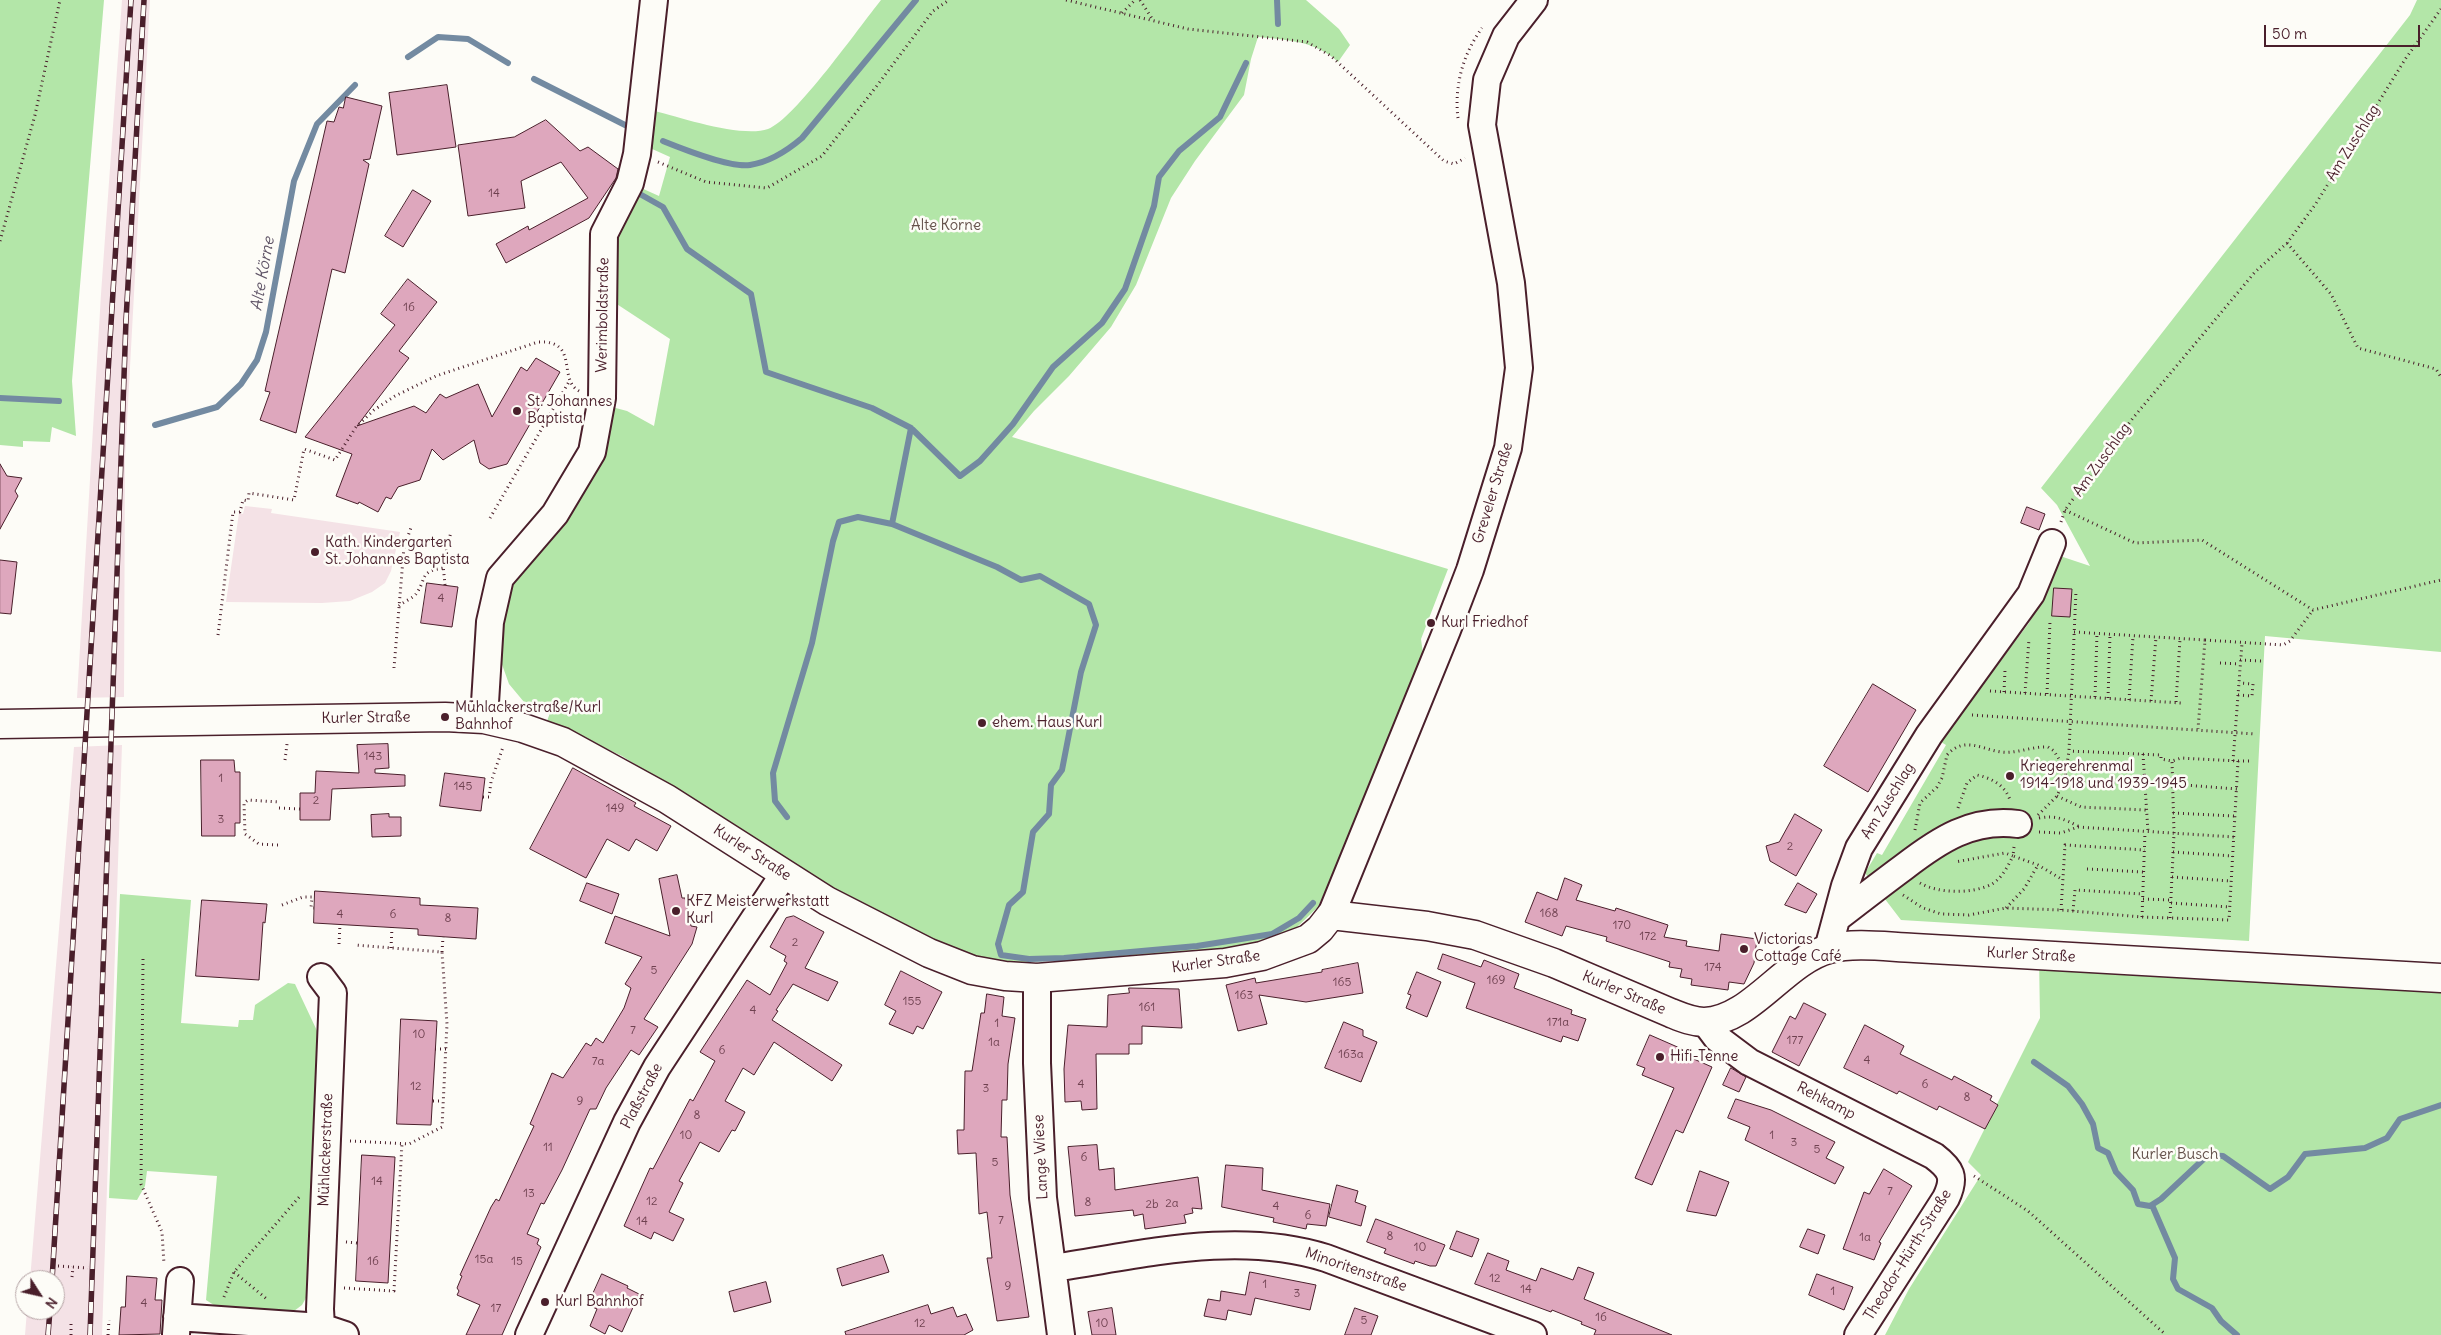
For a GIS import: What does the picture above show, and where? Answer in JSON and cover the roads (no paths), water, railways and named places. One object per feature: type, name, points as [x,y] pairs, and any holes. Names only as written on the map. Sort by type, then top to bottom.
[{"type":"main road","name":"Kurler Straße","points":[[0,724],[402,717],[484,720],[523,728],[563,742],[667,799],[826,901],[929,953],[972,970],[1005,976],[1036,978],[1184,967],[1262,956],[1308,939],[1320,929],[1331,915],[1427,926],[1475,935],[1554,963],[1688,1020],[1705,1022],[1737,1012],[1793,968],[1828,949],[1845,947],[1914,948],[2441,978]]},
{"type":"street","name":"Werimboldstraße","points":[[484,720],[490,622],[500,578],[555,514],[592,452],[602,398],[604,234],[630,183],[637,154],[654,0]]},
{"type":"street","name":"Greveler Straße","points":[[1331,915],[1470,570],[1508,448],[1519,368],[1511,283],[1484,138],[1487,80],[1506,36],[1534,0]]},
{"type":"street","name":"Am Zuschlag","points":[[1828,949],[1845,886],[1859,848],[1947,710],[2031,594],[2052,543]]},
{"type":"street","points":[[1837,918],[1905,865],[1952,834],[1999,821],[2017,832]]},
{"type":"street","name":"Plaßstraße","points":[[529,1335],[627,1122],[653,1074],[784,874]]},
{"type":"street","name":"Mühlackerstraße","points":[[321,977],[333,993],[320,1309],[333,1331]]},
{"type":"street","name":"Lange Wiese","points":[[1036,978],[1037,1063],[1043,1198],[1061,1335]]},
{"type":"street","name":"Rehkamp","points":[[1705,1022],[1718,1038],[1749,1062],[1934,1156],[1944,1164],[1951,1174]]},
{"type":"street","name":"Theodor-Hürth-Straße","points":[[1858,1335],[1946,1198],[1952,1186],[1951,1174]]},
{"type":"street","name":"Minoritenstraße","points":[[1052,1268],[1203,1246],[1250,1244],[1305,1251],[1533,1335]]},
{"type":"street","points":[[173,1275],[177,1326]]},
{"type":"street","name":"Mühlackerstraße","points":[[177,1326],[333,1331]]},
{"type":"waterway","name":"Alte Körne","points":[[663,141],[731,164],[750,165],[778,155],[802,138],[916,0]]},
{"type":"waterway","points":[[1277,0],[1278,24]]},
{"type":"waterway","name":"Alte Körne","points":[[408,57],[438,37],[468,39],[508,63]]},
{"type":"waterway","points":[[638,193],[663,207],[687,249],[751,294],[766,372],[872,408],[911,428],[960,476],[980,461],[1013,424],[1053,367],[1102,323],[1125,289],[1154,206],[1159,177],[1179,151],[1220,117],[1246,63]]},
{"type":"waterway","name":"Alte Körne","points":[[534,79],[627,126]]},
{"type":"waterway","name":"Alte Körne","points":[[155,425],[217,407],[241,384],[257,360],[266,332],[294,181],[317,124],[355,85]]},
{"type":"waterway","name":"Alte Körne","points":[[0,398],[59,401]]},
{"type":"waterway","points":[[892,524],[911,428]]},
{"type":"waterway","points":[[787,817],[775,801],[773,773],[812,643],[833,541],[839,522],[858,517],[892,524],[997,567],[1021,580],[1040,576],[1089,604],[1096,625],[1081,672],[1062,770],[1051,785],[1049,814],[1033,832],[1023,892],[1009,905],[998,944],[1001,955],[1029,959],[1064,958],[1197,946],[1272,934],[1299,918],[1313,903]]},
{"type":"waterway","points":[[2034,1062],[2068,1086],[2082,1104],[2093,1124],[2098,1148],[2108,1153],[2116,1172],[2133,1190],[2138,1204],[2150,1206],[2161,1199],[2208,1155],[2223,1156],[2270,1189],[2288,1177],[2305,1154],[2365,1148],[2387,1138],[2400,1119],[2441,1105]]},
{"type":"waterway","points":[[2152,1205],[2175,1258],[2173,1279],[2178,1289],[2212,1308],[2221,1321],[2237,1335]]},
{"type":"railway","points":[[53,1270],[131,0]]},
{"type":"railway","points":[[90,1335],[126,320],[144,0]]},
{"type":"railway","points":[[48,1335],[49,1320]]},
{"type":"place","name":"St. Johannes Baptista","points":[[517,411]]},
{"type":"place","name":"Kath. Kindergarten St. Johannes Baptista","points":[[315,552]]},
{"type":"place","name":"Kurl Friedhof","points":[[1431,623]]},
{"type":"place","name":"Mühlackerstraße/Kurl Bahnhof","points":[[445,717]]},
{"type":"place","name":"ehem. Haus Kurl","points":[[982,723]]},
{"type":"place","name":"Kriegerehrenmal 1914-1918 und 1939-1945","points":[[2010,776]]},
{"type":"place","name":"KFZ Meisterwerkstatt Kurl","points":[[676,911]]},
{"type":"place","name":"Victorias Cottage Café","points":[[1744,949]]},
{"type":"place","name":"Hifi-Tenne","points":[[1660,1057]]},
{"type":"place","name":"Kurl Bahnhof","points":[[545,1302]]},
{"type":"park label","name":"Kurler Busch","points":[[2175,1155]]}]
